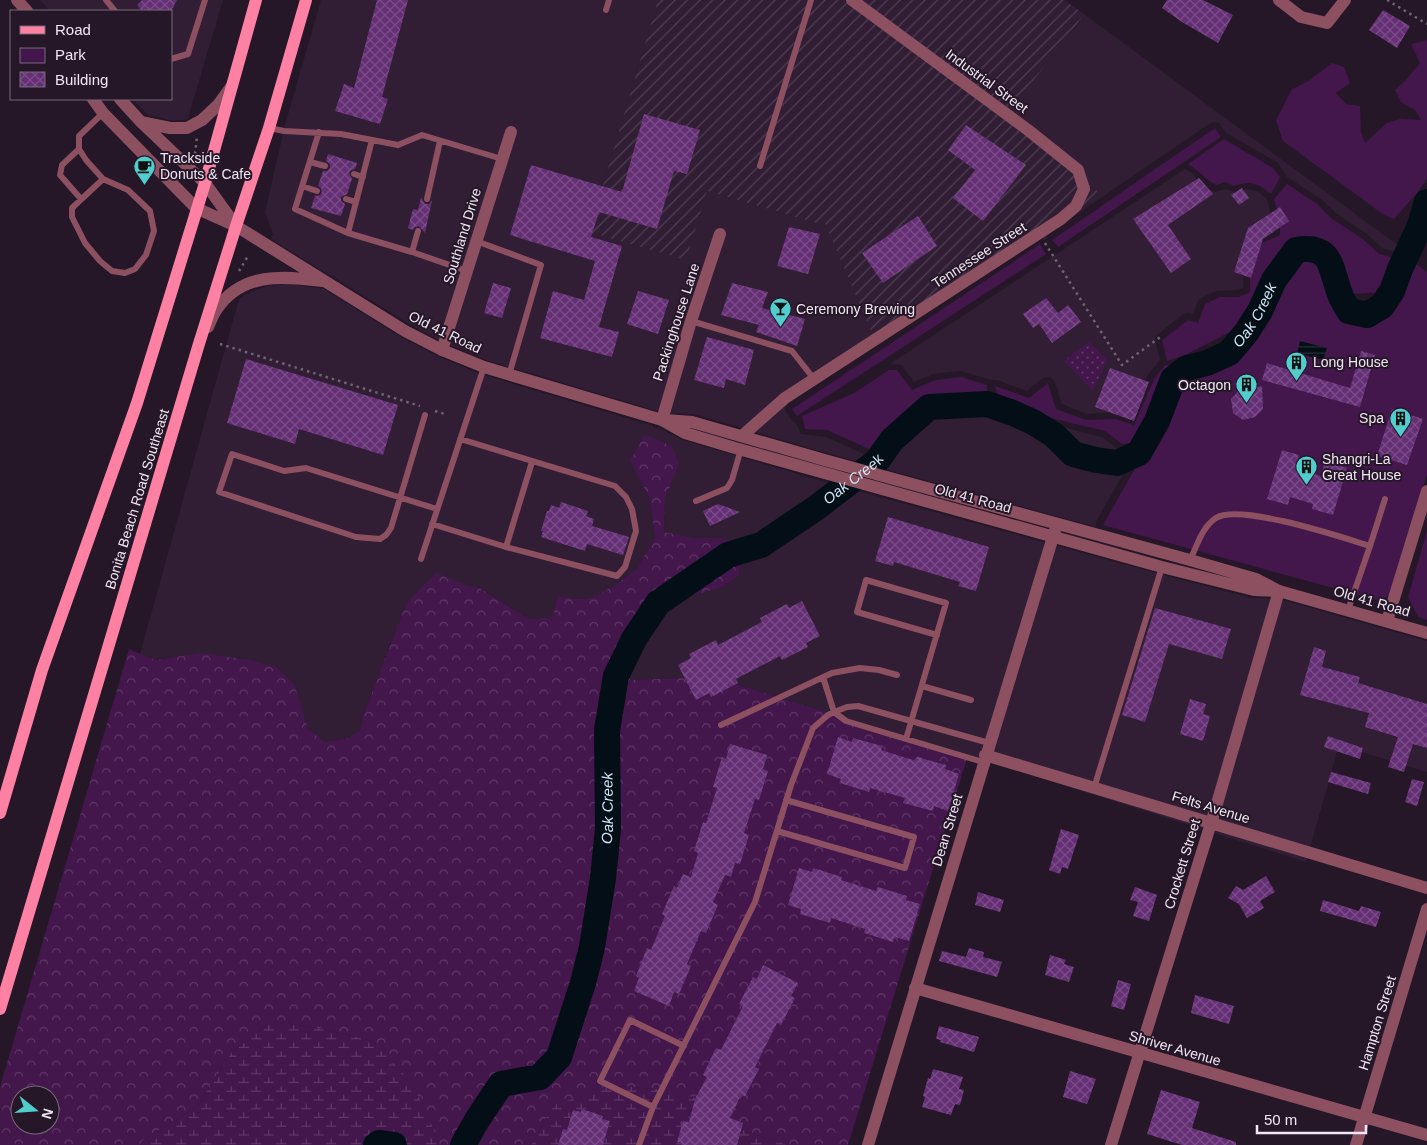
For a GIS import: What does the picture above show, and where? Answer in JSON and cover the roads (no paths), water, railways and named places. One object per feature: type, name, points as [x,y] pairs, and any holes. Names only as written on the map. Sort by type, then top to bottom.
[{"type":"main road","name":"Bonita Beach Road Southeast","points":[[0,813],[42,670],[137,403],[204,183],[256,0]]},
{"type":"main road","name":"Bonita Beach Road Southeast","points":[[0,1009],[198,347],[269,128],[306,0]]},
{"type":"street","points":[[17,0],[26,10]]},
{"type":"street","name":"Industrial Street","points":[[852,0],[1028,130],[1078,170],[1084,189],[1080,198]]},
{"type":"street","points":[[1279,0],[1301,16],[1327,23],[1345,0]]},
{"type":"street","points":[[141,122],[170,128],[187,128],[202,120],[231,87]]},
{"type":"street","name":"Old 41 Road","points":[[94,100],[103,113],[196,208],[236,226],[405,331],[442,350],[509,375],[662,420],[692,422],[742,436],[825,467]]},
{"type":"street","name":"Old 41 Road","points":[[121,100],[204,183],[236,226]]},
{"type":"street","name":"Southland Drive","points":[[442,350],[511,132]]},
{"type":"street","name":"Tennessee Street","points":[[742,436],[785,398],[1039,233],[1076,206],[1080,198]]},
{"type":"street","name":"Packinghouse Lane","points":[[662,420],[691,321],[720,234]]},
{"type":"street","points":[[198,347],[217,309],[242,286],[265,278],[288,276],[326,282]]},
{"type":"street","name":"Old 41 Road","points":[[662,420],[685,433],[741,449],[825,467],[1055,530],[1190,560],[1256,579],[1279,591],[1427,633]]},
{"type":"street","points":[[1387,621],[1427,492]]},
{"type":"street","name":"Old 41 Road","points":[[1055,530],[1162,567],[1254,590],[1279,591]]},
{"type":"street","name":"Dean Street","points":[[868,1145],[1055,530]]},
{"type":"street","name":"Crockett Street","points":[[1111,1145],[1211,823],[1279,591]]},
{"type":"street","name":"Felts Avenue","points":[[986,754],[1427,888]]},
{"type":"street","name":"Hampton Street","points":[[1356,1145],[1427,910]]},
{"type":"street","name":"Shriver Avenue","points":[[915,988],[1427,1135]]},
{"type":"lane","points":[[106,0],[114,10]]},
{"type":"lane","points":[[172,59],[188,54],[205,0]]},
{"type":"lane","points":[[606,10],[609,0]]},
{"type":"lane","points":[[760,166],[811,0]]},
{"type":"lane","points":[[103,113],[79,136],[79,149],[103,179],[128,190],[150,211],[154,231],[146,255],[134,269],[125,273],[112,271],[92,253],[77,229],[71,212],[72,208],[103,179]]},
{"type":"lane","points":[[269,128],[284,132],[340,134],[398,145],[422,135],[502,159]]},
{"type":"lane","points":[[319,132],[296,209],[348,234],[412,252],[467,271]]},
{"type":"lane","points":[[348,234],[372,140]]},
{"type":"lane","points":[[427,199],[440,141]]},
{"type":"lane","points":[[79,149],[62,165],[60,175],[82,199]]},
{"type":"lane","points":[[310,162],[325,166]]},
{"type":"lane","points":[[354,174],[363,177]]},
{"type":"lane","points":[[302,186],[317,191]]},
{"type":"lane","points":[[346,199],[356,202]]},
{"type":"lane","points":[[412,252],[418,231]]},
{"type":"lane","points":[[476,241],[541,265],[509,375]]},
{"type":"lane","points":[[691,321],[792,351],[814,380]]},
{"type":"lane","points":[[421,559],[484,367]]},
{"type":"lane","points":[[425,415],[400,497],[391,528],[386,536],[380,539],[356,537],[220,492],[232,454],[284,471],[306,468],[400,497],[437,509]]},
{"type":"lane","points":[[432,524],[506,547],[618,576],[625,567],[636,531],[632,509],[626,497],[615,486],[460,439]]},
{"type":"lane","points":[[696,501],[727,488],[732,480],[741,449]]},
{"type":"lane","points":[[506,547],[532,462]]},
{"type":"lane","points":[[1348,610],[1385,499]]},
{"type":"lane","points":[[1190,560],[1206,526],[1217,517],[1230,513],[1268,519],[1370,546]]},
{"type":"lane","points":[[1094,788],[1162,567]]},
{"type":"lane","points":[[906,739],[912,721],[937,635],[946,603],[866,580],[857,612],[937,635]]},
{"type":"lane","points":[[721,725],[823,676],[860,668],[879,670],[896,675]]},
{"type":"lane","points":[[823,676],[834,712],[846,721],[906,739],[986,754]]},
{"type":"lane","points":[[922,686],[971,700]]},
{"type":"lane","points":[[638,1145],[653,1107],[755,902],[786,800],[813,728],[834,712],[846,707],[858,706],[912,721],[986,754]]},
{"type":"lane","points":[[777,831],[905,868],[914,837],[786,800]]},
{"type":"lane","points":[[653,1107],[600,1081],[630,1020],[684,1046]]},
{"type":"waterway","name":"Oak Creek","points":[[463,1145],[501,1084],[540,1077],[559,1057],[583,983],[592,947],[603,878],[608,829],[607,730],[616,676],[634,639],[658,603],[728,555],[761,545],[816,508],[877,461],[892,440],[929,407],[987,404],[1033,422],[1054,435],[1073,454],[1096,460],[1117,463],[1139,453],[1157,421],[1173,379],[1187,368],[1207,363],[1229,353],[1246,333],[1260,311],[1274,280],[1296,250],[1308,249],[1324,254],[1349,311],[1367,315],[1382,306],[1392,291],[1419,228],[1427,202]]},
{"type":"waterway","name":"Oak Creek","points":[[376,1145],[379,1143],[394,1145]]},
{"type":"place","name":"Trackside Donuts & Cafe","points":[[144,185]]},
{"type":"place","name":"Ceremony Brewing","points":[[780,328]]},
{"type":"place","name":"Long House","points":[[1297,381]]},
{"type":"place","name":"Octagon","points":[[1247,404]]},
{"type":"place","name":"Spa","points":[[1400,437]]},
{"type":"place","name":"Shangri-La Great House","points":[[1306,486]]}]
